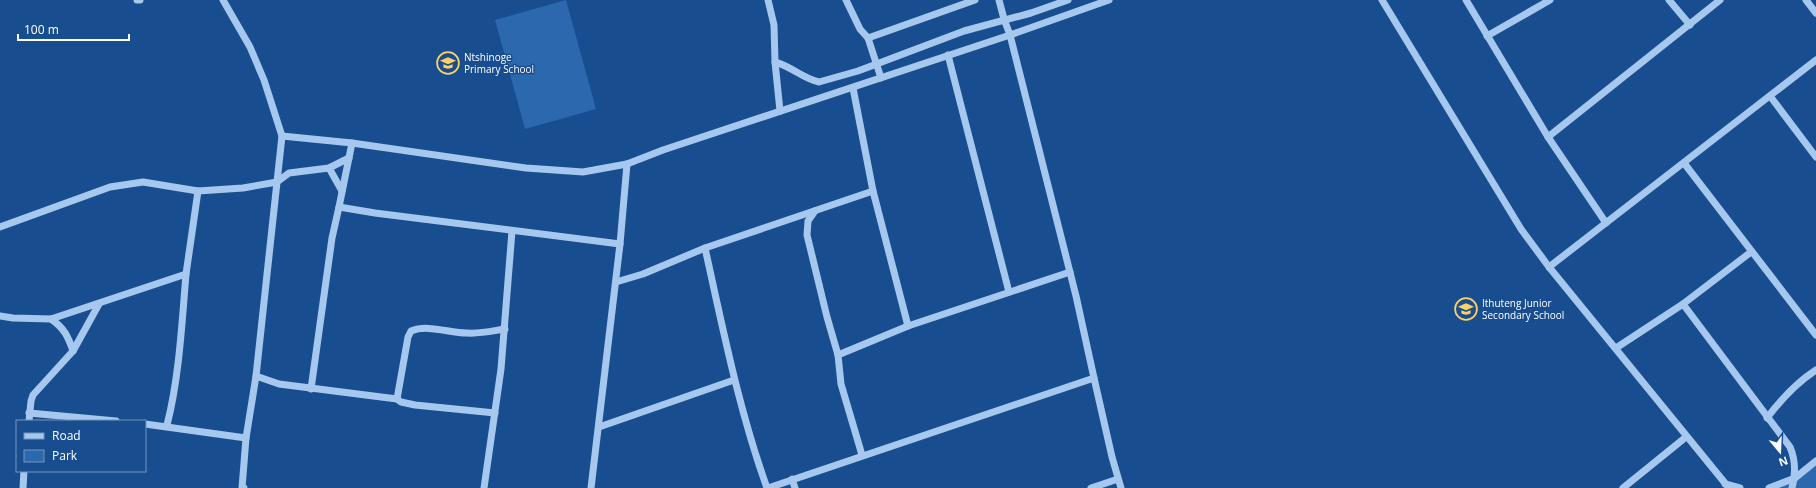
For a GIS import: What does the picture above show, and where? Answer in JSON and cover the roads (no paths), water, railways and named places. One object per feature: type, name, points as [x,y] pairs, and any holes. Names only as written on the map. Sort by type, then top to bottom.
[{"type":"street","points":[[224,0],[250,47],[264,80],[282,136],[256,376],[246,438],[243,488]]},
{"type":"street","points":[[768,0],[774,25],[775,62],[780,111]]},
{"type":"street","points":[[846,0],[860,29],[868,38],[881,78]]},
{"type":"street","points":[[868,38],[976,0]]},
{"type":"street","points":[[999,0],[1010,35],[1070,272],[1121,488]]},
{"type":"street","points":[[775,62],[783,64],[812,81],[818,82],[858,71],[964,31],[1004,19],[1031,13],[1068,0]]},
{"type":"street","points":[[282,136],[352,143],[526,168],[583,172],[627,164],[663,150],[853,88],[1109,0]]},
{"type":"street","points":[[1382,0],[1510,213],[1549,267],[1727,486],[1740,488]]},
{"type":"street","points":[[1466,0],[1548,137],[1606,223]]},
{"type":"street","points":[[1487,36],[1550,0]]},
{"type":"street","points":[[1669,0],[1690,25]]},
{"type":"street","points":[[1548,137],[1720,0]]},
{"type":"street","points":[[1806,0],[1816,13]]},
{"type":"street","points":[[948,55],[1009,292]]},
{"type":"street","points":[[1549,267],[1816,60]]},
{"type":"street","points":[[853,88],[873,191],[908,326]]},
{"type":"street","points":[[1770,96],[1816,157]]},
{"type":"street","points":[[311,389],[332,238],[352,143]]},
{"type":"street","points":[[0,227],[110,187],[127,183],[143,182],[198,191],[243,188],[277,182],[289,173],[329,168],[349,158]]},
{"type":"street","points":[[1684,163],[1816,335]]},
{"type":"street","points":[[591,488],[616,282],[627,164]]},
{"type":"street","points":[[329,168],[342,191]]},
{"type":"street","points":[[167,425],[172,401],[182,326],[186,274],[198,191]]},
{"type":"street","points":[[616,282],[643,274],[705,248],[873,191]]},
{"type":"street","points":[[338,207],[375,214],[620,244]]},
{"type":"street","points":[[815,211],[808,221],[807,235],[826,317],[838,355],[841,384],[862,455]]},
{"type":"street","points":[[484,488],[505,329],[512,231]]},
{"type":"street","points":[[705,248],[734,380],[753,448],[768,488],[862,455],[1094,378]]},
{"type":"street","points":[[1616,348],[1683,304],[1751,252]]},
{"type":"street","points":[[838,355],[908,326],[1070,272]]},
{"type":"street","points":[[0,316],[13,318],[51,319],[186,274]]},
{"type":"street","points":[[94,420],[29,417],[33,395],[73,351],[99,304]]},
{"type":"street","points":[[1683,304],[1790,447],[1796,461],[1795,478],[1792,488]]},
{"type":"street","points":[[51,319],[61,326],[69,338],[73,351]]},
{"type":"street","points":[[397,399],[408,337],[411,331],[419,327],[465,333],[481,333],[505,329]]},
{"type":"street","points":[[1767,418],[1778,403],[1798,382],[1816,370]]},
{"type":"street","points":[[256,376],[279,384],[311,389],[397,399],[401,402],[415,405],[495,413]]},
{"type":"street","points":[[599,427],[734,380]]},
{"type":"street","points":[[146,424],[167,425],[246,438]]},
{"type":"street","points":[[1623,488],[1686,437]]},
{"type":"street","points":[[1769,488],[1795,478],[1816,461]]},
{"type":"street","points":[[23,488],[24,472]]},
{"type":"street","points":[[792,479],[795,488]]},
{"type":"street","points":[[1091,488],[1118,479]]},
{"type":"place","name":"Ntshinoge Primary School","points":[[448,63]]},
{"type":"place","name":"Ithuteng Junior Secondary School","points":[[1466,309]]}]
